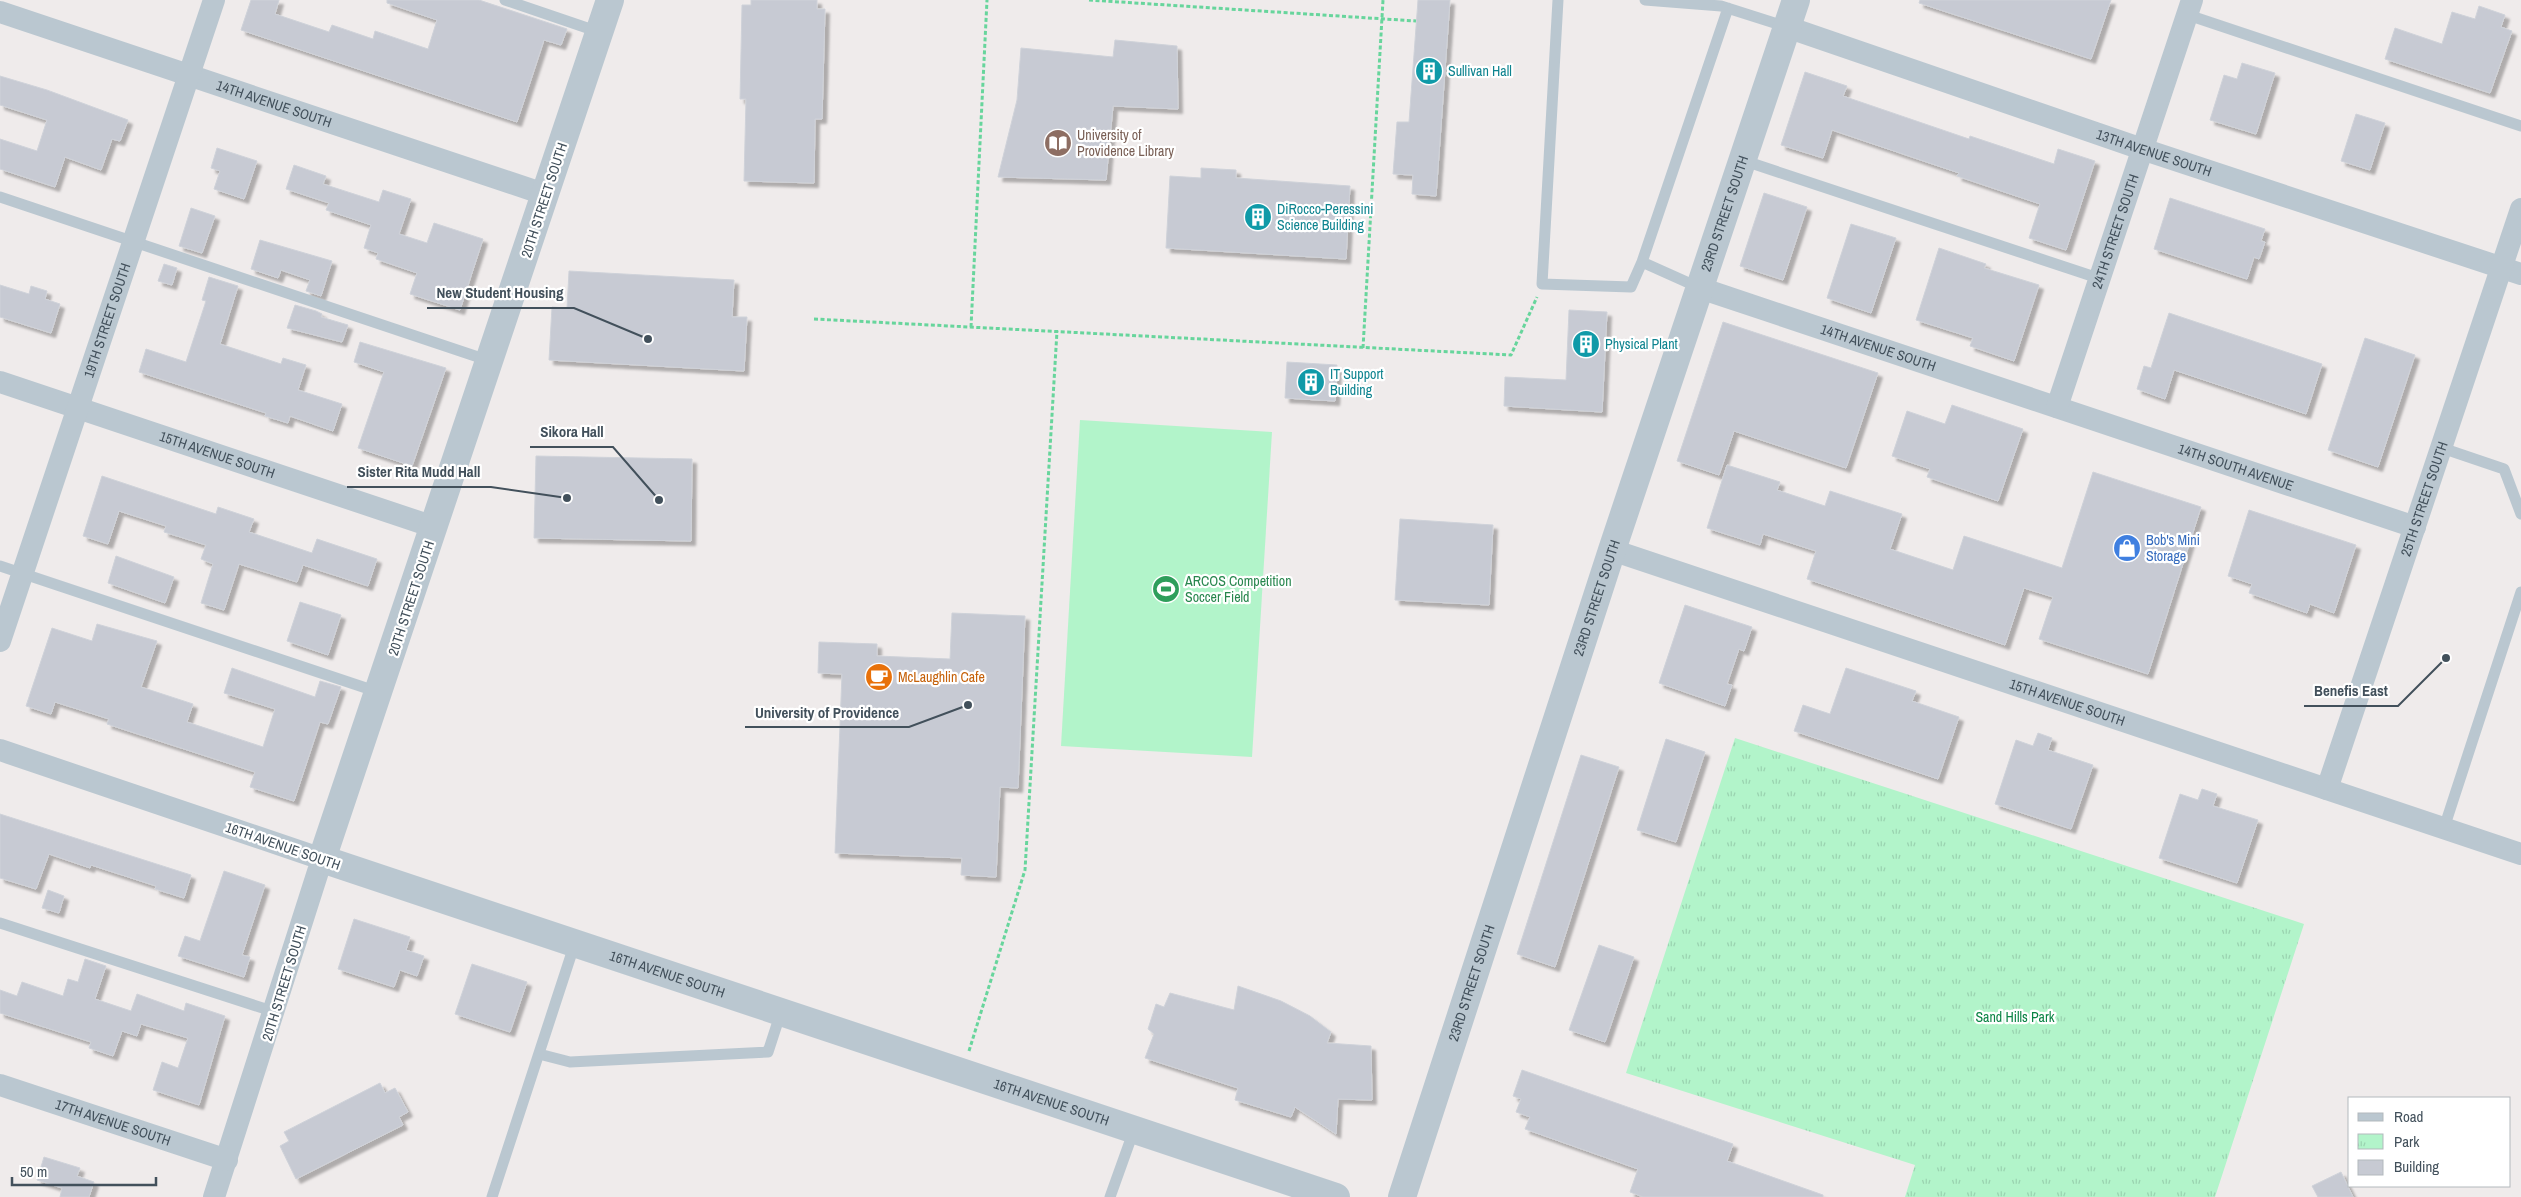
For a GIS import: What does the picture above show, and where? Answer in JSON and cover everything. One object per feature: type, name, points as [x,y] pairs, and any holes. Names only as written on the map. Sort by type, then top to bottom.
[{"type":"street","name":"19TH STREET SOUTH","points":[[0,641],[214,0]]},
{"type":"street","name":"20TH STREET SOUTH","points":[[214,1197],[275,1012],[322,859],[547,195],[610,0]]},
{"type":"street","name":"23RD STREET SOUTH","points":[[1402,1197],[1612,550],[1796,0]]},
{"type":"street","name":"24TH STREET SOUTH","points":[[2057,407],[2098,278],[2190,7]]},
{"type":"street","name":"14TH AVENUE SOUTH","points":[[0,12],[547,195]]},
{"type":"street","name":"13TH AVENUE SOUTH","points":[[1787,27],[2142,149],[2512,271]]},
{"type":"street","name":"25TH STREET SOUTH","points":[[2327,789],[2442,448],[2512,271],[2521,209]]},
{"type":"street","name":"14TH AVENUE SOUTH","points":[[1700,288],[2057,407]]},
{"type":"street","name":"15TH AVENUE SOUTH","points":[[0,382],[434,527]]},
{"type":"street","name":"14TH SOUTH AVENUE","points":[[2057,407],[2415,527]]},
{"type":"street","name":"15TH AVENUE SOUTH","points":[[1612,550],[2521,854]]},
{"type":"street","name":"16TH AVENUE SOUTH","points":[[0,750],[1336,1197]]},
{"type":"street","name":"17TH AVENUE SOUTH","points":[[0,1085],[227,1160]]},
{"type":"lane","points":[[506,0],[600,32]]},
{"type":"lane","points":[[1558,0],[1542,284],[1630,287],[1642,262],[1728,8]]},
{"type":"lane","points":[[1645,0],[1728,8],[1787,27]]},
{"type":"lane","points":[[2190,7],[2521,126]]},
{"type":"lane","points":[[1742,160],[2098,278]]},
{"type":"lane","points":[[0,197],[490,361]]},
{"type":"lane","points":[[1642,262],[1700,288]]},
{"type":"lane","points":[[2442,448],[2504,469],[2521,514]]},
{"type":"lane","points":[[0,566],[380,692]]},
{"type":"lane","points":[[2444,828],[2521,592]]},
{"type":"lane","points":[[0,923],[275,1012]]},
{"type":"lane","points":[[492,1197],[575,943]]},
{"type":"lane","points":[[539,1054],[570,1062],[768,1052],[781,1012]]},
{"type":"lane","points":[[1110,1197],[1134,1130]]},
{"type":"path","points":[[971,327],[987,0]]},
{"type":"path","points":[[1089,0],[1416,21]]},
{"type":"path","points":[[1363,348],[1383,0]]},
{"type":"path","points":[[814,318],[1511,355],[1542,284]]},
{"type":"path","points":[[963,1073],[1025,870],[1057,331]]},
{"type":"green space","name":"ARCOS Competition Soccer Field","points":[[1080,420],[1272,432],[1252,757],[1061,746]]},
{"type":"green space","name":"Sand Hills Park","points":[[1735,738],[2304,924],[2215,1197],[1905,1197],[1915,1165],[1626,1073]]},
{"type":"building","points":[[251,0],[279,0],[275,14],[329,32],[332,25],[373,39],[375,31],[428,49],[437,20],[387,3],[387,0],[479,0],[567,29],[561,45],[544,40],[517,122],[241,30]]},
{"type":"building","points":[[751,0],[817,0],[817,9],[825,9],[822,119],[815,119],[814,183],[744,181],[746,99],[740,99],[742,5],[751,5]]},
{"type":"building","name":"Sullivan Hall","points":[[1418,0],[1450,0],[1436,196],[1412,194],[1413,175],[1393,174],[1397,122],[1409,122]]},
{"type":"building","points":[[1920,0],[2111,0],[2091,59],[1919,3]]},
{"type":"building","points":[[2479,6],[2505,15],[2501,27],[2512,31],[2490,93],[2385,59],[2395,28],[2442,44],[2452,12],[2475,19]]},
{"type":"building","name":"University of Providence Library","points":[[1115,40],[1177,46],[1178,109],[1113,106],[1106,180],[998,177],[1017,100],[1021,48],[1113,57]]},
{"type":"building","points":[[2242,63],[2275,73],[2256,134],[2210,120],[2224,75],[2237,79]]},
{"type":"building","points":[[1805,72],[1847,86],[1843,96],[1969,139],[1970,136],[2054,164],[2058,149],[2095,161],[2066,250],[2029,238],[2040,204],[1957,176],[1959,173],[1832,130],[1823,158],[1781,145]]},
{"type":"building","points":[[0,76],[47,90],[128,120],[120,141],[112,139],[101,170],[65,157],[55,187],[0,169],[0,139],[37,151],[47,120],[0,105]]},
{"type":"building","points":[[2356,114],[2385,123],[2370,170],[2341,161]]},
{"type":"building","points":[[217,148],[257,161],[244,199],[214,189],[220,171],[211,168]]},
{"type":"building","points":[[294,165],[326,176],[323,184],[379,202],[383,190],[411,199],[399,234],[427,243],[434,223],[483,239],[460,310],[410,294],[417,273],[376,259],[378,253],[364,248],[371,225],[326,210],[329,203],[286,189]]},
{"type":"building","name":"DiRocco-Peressini Science Building","points":[[1201,168],[1236,170],[1236,178],[1350,186],[1346,259],[1166,248],[1170,176],[1201,178]]},
{"type":"building","points":[[1764,193],[1807,207],[1783,280],[1740,266]]},
{"type":"building","points":[[2170,198],[2265,229],[2261,241],[2265,242],[2259,259],[2254,257],[2247,279],[2154,249]]},
{"type":"building","points":[[191,208],[215,216],[202,253],[179,246]]},
{"type":"building","points":[[1851,224],[1896,238],[1871,313],[1827,298]]},
{"type":"building","points":[[260,240],[332,261],[321,296],[306,291],[310,280],[281,270],[278,278],[251,269]]},
{"type":"building","points":[[1939,248],[1986,264],[1984,268],[2039,285],[2014,361],[1970,346],[1973,338],[1916,320]]},
{"type":"building","points":[[164,264],[177,268],[172,285],[158,281]]},
{"type":"building","points":[[569,271],[734,280],[732,317],[747,317],[744,371],[549,360],[552,307],[567,308]]},
{"type":"building","points":[[209,277],[238,286],[220,344],[281,364],[283,358],[306,365],[298,390],[342,404],[333,431],[290,416],[288,423],[265,416],[266,413],[139,372],[146,349],[186,362],[206,301],[202,300]]},
{"type":"building","points":[[0,285],[29,294],[31,286],[47,291],[45,299],[60,304],[51,333],[0,317]]},
{"type":"building","points":[[295,305],[316,311],[322,314],[321,317],[348,325],[342,342],[287,328]]},
{"type":"building","name":"Physical Plant","points":[[1569,310],[1607,312],[1602,412],[1504,406],[1505,377],[1566,380]]},
{"type":"building","points":[[2169,313],[2322,364],[2306,414],[2174,370],[2165,399],[2137,389],[2144,366],[2151,368]]},
{"type":"building","points":[[1723,322],[1878,373],[1846,468],[1734,431],[1719,475],[1677,461]]},
{"type":"building","points":[[2365,338],[2415,355],[2378,467],[2328,450]]},
{"type":"building","points":[[360,342],[446,368],[412,466],[358,448],[384,372],[354,362]]},
{"type":"building","name":"IT Support Building","points":[[1287,362],[1337,365],[1335,401],[1285,398]]},
{"type":"building","points":[[1952,405],[2023,429],[1998,501],[1927,477],[1930,469],[1892,456],[1907,411],[1945,424]]},
{"type":"building","points":[[536,456],[692,459],[691,541],[534,538]]},
{"type":"building","points":[[1727,465],[1780,482],[1777,490],[1825,506],[1830,491],[1902,514],[1890,549],[1953,570],[1964,536],[2062,568],[2093,472],[2201,507],[2148,674],[2039,639],[2053,597],[2024,588],[2005,645],[1807,579],[1816,551],[1763,534],[1760,545],[1707,528]]},
{"type":"building","points":[[102,476],[216,514],[218,507],[254,519],[249,532],[312,553],[317,539],[377,559],[368,586],[303,565],[297,582],[239,564],[224,610],[201,603],[213,564],[201,559],[206,545],[164,532],[166,526],[119,511],[108,544],[83,536]]},
{"type":"building","points":[[2249,510],[2356,545],[2334,613],[2310,604],[2307,613],[2249,593],[2252,584],[2228,576]]},
{"type":"building","points":[[1400,519],[1493,525],[1489,605],[1395,600]]},
{"type":"building","points":[[116,556],[174,577],[165,603],[108,583]]},
{"type":"building","points":[[300,602],[341,615],[328,655],[287,641]]},
{"type":"building","points":[[1685,605],[1752,627],[1744,651],[1739,649],[1727,684],[1732,685],[1725,706],[1659,683]]},
{"type":"building","points":[[952,613],[1025,616],[1018,788],[1000,787],[996,877],[961,875],[962,858],[835,853],[842,674],[818,673],[819,642],[877,644],[877,656],[950,659]]},
{"type":"building","points":[[97,624],[157,641],[141,687],[193,704],[187,722],[263,747],[275,709],[224,693],[232,668],[315,697],[320,681],[341,687],[328,724],[320,722],[294,801],[250,787],[255,772],[107,724],[109,719],[55,702],[51,714],[26,706],[52,628],[92,641]]},
{"type":"building","points":[[1846,668],[1916,691],[1912,701],[1959,717],[1938,779],[1794,731],[1803,705],[1830,714]]},
{"type":"building","points":[[2038,733],[2052,738],[2048,750],[2093,765],[2071,829],[1995,804],[2016,740],[2033,746]]},
{"type":"building","points":[[1666,739],[1705,752],[1676,842],[1637,830]]},
{"type":"building","points":[[1581,755],[1619,767],[1555,967],[1517,954]]},
{"type":"building","points":[[2202,789],[2217,794],[2213,806],[2258,820],[2237,883],[2159,858],[2180,794],[2198,800]]},
{"type":"building","points":[[0,814],[191,875],[184,898],[155,889],[156,886],[91,865],[90,868],[49,854],[36,889],[0,878]]},
{"type":"building","points":[[224,871],[265,885],[242,955],[250,957],[244,977],[178,956],[185,936],[200,941]]},
{"type":"building","points":[[48,890],[64,896],[59,913],[42,908]]},
{"type":"building","points":[[354,919],[410,937],[406,950],[424,956],[417,976],[400,970],[394,987],[338,969]]},
{"type":"building","points":[[1599,945],[1634,957],[1605,1042],[1569,1030]]},
{"type":"building","points":[[85,959],[106,966],[95,999],[131,1011],[137,994],[184,1011],[186,1003],[225,1016],[199,1105],[153,1090],[162,1062],[178,1068],[188,1038],[141,1024],[137,1036],[122,1031],[113,1056],[89,1048],[91,1042],[0,1013],[0,990],[17,996],[22,982],[63,996],[68,979],[78,982]]},
{"type":"building","points":[[472,964],[527,982],[510,1032],[455,1014]]},
{"type":"building","points":[[1238,986],[1281,1001],[1310,1016],[1331,1032],[1327,1043],[1371,1046],[1372,1100],[1338,1099],[1336,1134],[1295,1107],[1291,1117],[1235,1100],[1238,1088],[1145,1058],[1154,1034],[1148,1029],[1156,1004],[1164,1007],[1170,993],[1234,1010]]},
{"type":"building","points":[[1522,1070],[1733,1144],[1727,1161],[1823,1195],[1823,1197],[1643,1197],[1630,1192],[1638,1169],[1525,1129],[1530,1117],[1516,1112],[1521,1099],[1513,1096]]},
{"type":"building","points":[[380,1083],[385,1093],[395,1088],[408,1112],[399,1117],[403,1125],[296,1179],[280,1146],[289,1141],[284,1132]]},
{"type":"building","points":[[44,1157],[80,1168],[77,1176],[94,1182],[89,1197],[60,1197],[62,1188],[37,1180]]},
{"type":"building","points":[[2341,1172],[2353,1197],[2318,1197],[2312,1186]]},
{"type":"place","name":"Sullivan Hall","points":[[1429,71]]},
{"type":"place","name":"University of Providence Library","points":[[1058,143]]},
{"type":"place","name":"DiRocco-Peressini Science Building","points":[[1258,217]]},
{"type":"place","name":"New Student Housing","points":[[648,339]]},
{"type":"place","name":"Physical Plant","points":[[1586,344]]},
{"type":"place","name":"IT Support Building","points":[[1311,382]]},
{"type":"place","name":"Sister Rita Mudd Hall","points":[[567,498]]},
{"type":"place","name":"Sikora Hall","points":[[659,500]]},
{"type":"place","name":"Bob's Mini Storage","points":[[2127,548]]},
{"type":"place","name":"ARCOS Competition Soccer Field","points":[[1166,589]]},
{"type":"place","name":"Benefis East","points":[[2446,658]]},
{"type":"place","name":"McLaughlin Cafe","points":[[879,677]]},
{"type":"place","name":"University of Providence","points":[[968,705]]}]
